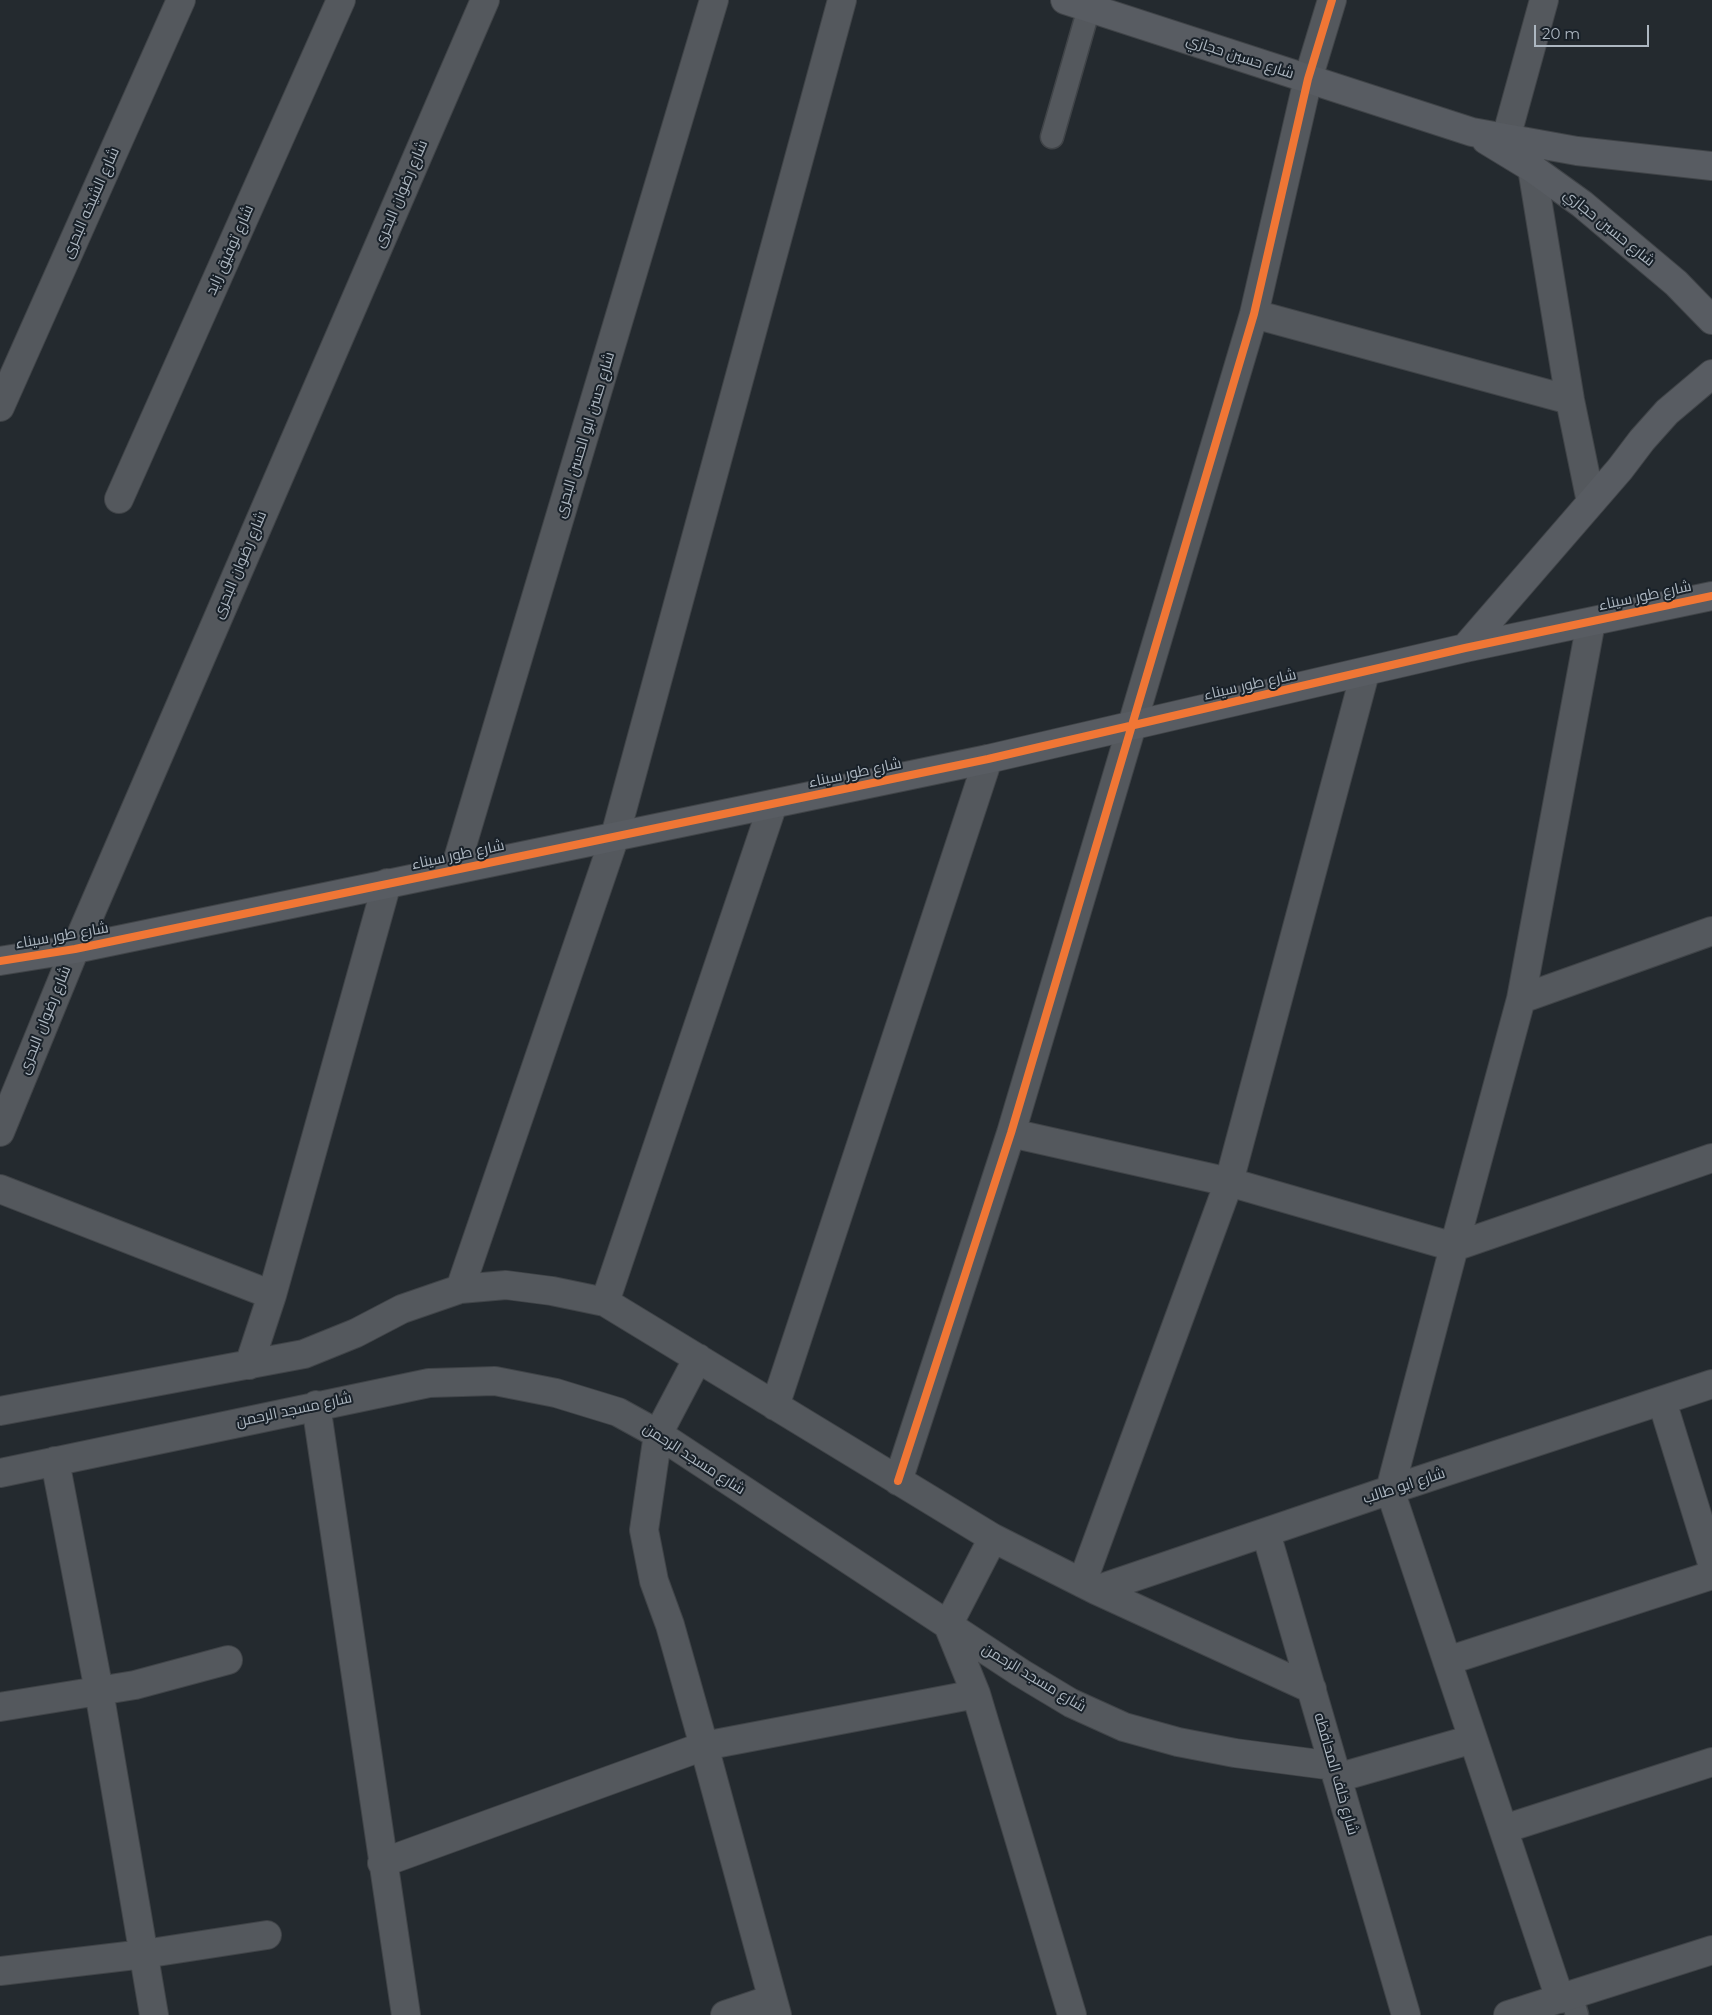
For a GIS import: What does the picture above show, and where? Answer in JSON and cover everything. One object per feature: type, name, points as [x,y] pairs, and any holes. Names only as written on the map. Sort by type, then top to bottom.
[{"type":"street","name":"شارع الشيخه البحرى","points":[[0,407],[181,0]]},
{"type":"street","name":"شارع توفيق زايد","points":[[119,499],[341,0]]},
{"type":"street","name":"شارع رضوان البحرى","points":[[0,1132],[75,949],[485,0]]},
{"type":"street","name":"شارع حسن ابو الحسن البحرى","points":[[455,869],[714,0]]},
{"type":"street","points":[[460,1289],[615,836],[842,0]]},
{"type":"street","points":[[898,1481],[1011,1132],[1254,314],[1308,79],[1332,0]]},
{"type":"street","points":[[1506,138],[1544,0]]},
{"type":"street","name":"شارع حسين حجازي","points":[[1077,4],[1472,132],[1586,152],[1712,166]]},
{"type":"street","name":"شارع حسين حجازي","points":[[1472,132],[1532,168],[1582,204],[1630,242],[1712,320]]},
{"type":"street","points":[[1532,168],[1570,400],[1591,502]]},
{"type":"street","points":[[1254,314],[1570,400]]},
{"type":"street","points":[[1465,648],[1667,412],[1712,374]]},
{"type":"street","name":"شارع طور سيناء","points":[[0,961],[75,949],[988,760],[1465,648],[1712,596]]},
{"type":"street","points":[[1569,2003],[1504,1829],[1390,1490],[1521,999],[1592,622]]},
{"type":"street","points":[[1089,1587],[1230,1182],[1364,673]]},
{"type":"street","points":[[775,1406],[988,760]]},
{"type":"street","points":[[605,1302],[773,804]]},
{"type":"street","points":[[249,1364],[272,1295],[388,883]]},
{"type":"street","points":[[1521,999],[1712,931]]},
{"type":"street","points":[[1011,1132],[1230,1182],[1454,1246],[1712,1158]]},
{"type":"street","points":[[0,1189],[272,1295]]},
{"type":"street","points":[[0,1411],[304,1354],[356,1333],[402,1309],[460,1289],[506,1285],[552,1290],[605,1302],[993,1538],[1089,1587],[1312,1689]]},
{"type":"street","points":[[698,1358],[658,1434],[644,1530],[654,1582],[670,1625],[774,2007],[725,2015]]},
{"type":"street","name":"شارع مسجد الرحمن","points":[[0,1473],[316,1405],[429,1383],[495,1381],[556,1393],[618,1412],[658,1434],[948,1625],[1071,1703],[1124,1727],[1178,1742],[1335,1772]]},
{"type":"street","name":"شارع ابو طالب","points":[[1089,1587],[1266,1533],[1712,1384]]},
{"type":"street","points":[[1662,1401],[1712,1563]]},
{"type":"street","points":[[316,1405],[382,1863],[406,2015]]},
{"type":"street","points":[[55,1462],[99,1691],[154,2015]]},
{"type":"street","name":"شارع خلف المحافظه","points":[[1266,1533],[1406,2015]]},
{"type":"street","points":[[993,1538],[948,1625],[976,1694],[1072,2015]]},
{"type":"street","points":[[1447,1661],[1712,1575]]},
{"type":"street","points":[[0,1707],[135,1684],[228,1660]]},
{"type":"street","points":[[382,1863],[704,1746],[976,1694]]},
{"type":"street","points":[[1335,1772],[1474,1739]]},
{"type":"street","points":[[1504,1829],[1712,1762]]},
{"type":"street","points":[[0,1971],[144,1954],[267,1935]]},
{"type":"street","points":[[1508,2015],[1569,2003],[1712,1950]]},
{"type":"lane","points":[[1052,137],[1077,4]]},
{"type":"cycle path","points":[[898,1481],[1011,1133],[1254,314],[1308,79],[1332,0]]},
{"type":"cycle path","points":[[0,961],[75,949],[988,759],[1465,648],[1712,596]]}]
